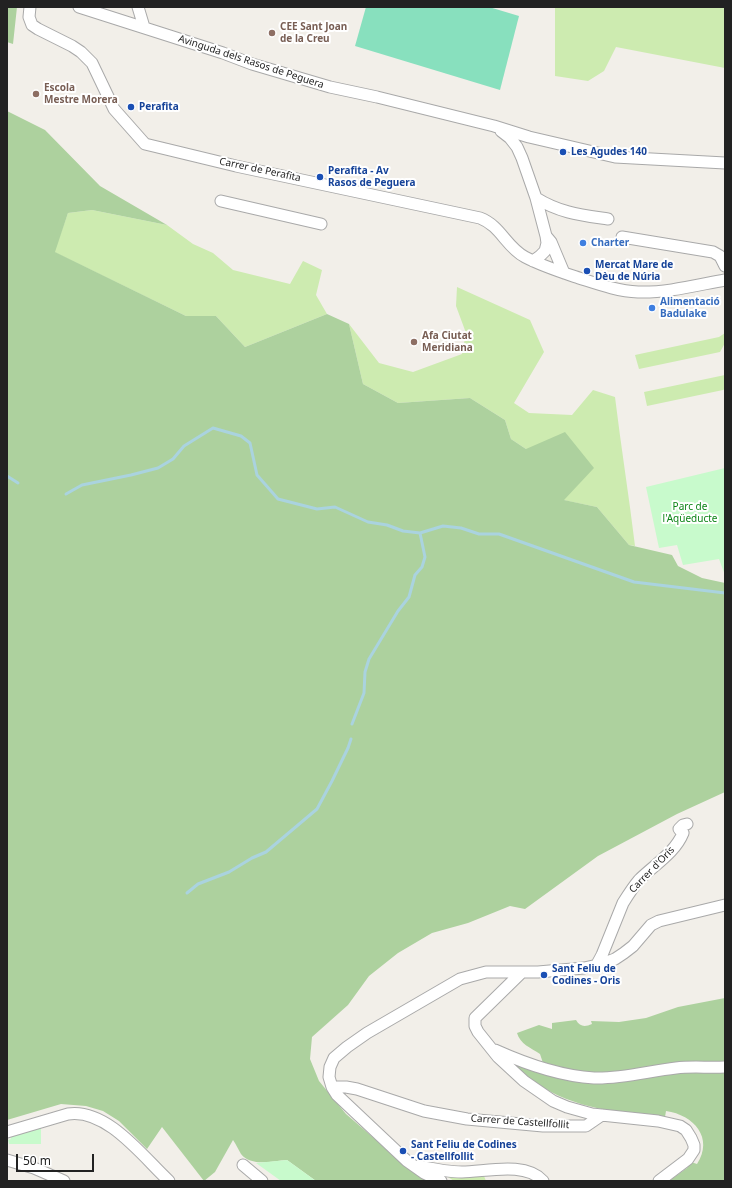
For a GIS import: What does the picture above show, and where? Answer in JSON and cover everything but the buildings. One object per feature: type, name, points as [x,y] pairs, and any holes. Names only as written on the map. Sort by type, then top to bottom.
[{"type":"street","name":"Carrer de Perafita","points":[[30,7],[29,17],[32,25],[72,46],[81,52],[92,63],[114,109],[145,144],[236,166],[480,218],[492,224],[518,252],[533,261]]},
{"type":"street","name":"Avinguda dels Rasos de Peguera","points":[[79,7],[223,53],[252,64],[330,87],[494,126],[529,137],[615,157],[725,163]]},
{"type":"street","points":[[138,7],[144,27]]},
{"type":"street","name":"Avinguda dels Rasos de Peguera","points":[[494,126],[510,138],[517,147],[536,198],[547,243],[545,251],[533,261]]},
{"type":"street","points":[[522,158],[524,143],[529,137]]},
{"type":"street","points":[[536,198],[547,205],[566,213],[608,219]]},
{"type":"street","points":[[221,201],[321,224]]},
{"type":"street","name":"Avinguda dels Rasos de Peguera","points":[[546,236],[551,242],[564,273]]},
{"type":"street","points":[[622,236],[713,252],[720,256],[725,266]]},
{"type":"street","points":[[533,261],[608,288],[638,292],[668,290],[725,280]]},
{"type":"street","name":"Carrer d'Orís","points":[[596,966],[623,903],[628,895],[638,882],[675,847],[683,833],[678,829],[687,824]]},
{"type":"street","points":[[441,1181],[424,1173],[407,1161],[374,1128],[337,1095],[332,1087],[329,1077],[330,1067],[334,1058],[347,1047],[367,1034],[460,979],[486,972],[564,970],[596,966],[615,959],[624,953],[633,946],[651,925],[658,921],[725,905]]},
{"type":"street","points":[[522,972],[475,1018],[475,1026],[489,1047],[508,1067],[539,1092],[567,1107],[592,1114],[658,1121],[680,1126],[686,1130],[694,1145],[694,1150],[688,1159],[659,1181]]},
{"type":"street","points":[[489,1047],[523,1062],[545,1069],[594,1078],[618,1077],[676,1068],[725,1067]]},
{"type":"street","name":"Carrer de Castellfollit","points":[[332,1087],[357,1089],[424,1111],[467,1119],[542,1126],[586,1126],[602,1115]]},
{"type":"street","points":[[7,1132],[68,1114],[78,1112],[90,1115],[108,1124],[123,1135],[169,1181]]},
{"type":"street","points":[[7,1160],[34,1168],[64,1181]]},
{"type":"street","points":[[407,1161],[431,1169],[462,1172],[510,1169],[522,1170],[543,1181]]},
{"type":"street","points":[[243,1165],[262,1181]]},
{"type":"green space","points":[[7,7],[17,7],[13,44],[7,42]]},
{"type":"green space","points":[[366,7],[489,7],[519,16],[500,90],[355,46]]},
{"type":"green space","points":[[555,7],[725,7],[725,68],[616,47],[604,71],[588,81],[555,76]]},
{"type":"green space","points":[[7,111],[45,130],[100,186],[167,225],[92,210],[68,213],[55,252],[186,316],[216,316],[245,347],[327,314],[349,324],[363,384],[398,403],[470,398],[505,420],[511,439],[526,449],[565,432],[594,468],[564,500],[597,507],[629,545],[672,555],[678,566],[702,578],[725,583],[725,792],[677,814],[598,856],[525,909],[510,906],[468,923],[432,933],[398,953],[369,976],[348,1005],[312,1037],[310,1059],[319,1081],[346,1114],[404,1166],[431,1181],[316,1181],[287,1160],[269,1162],[250,1161],[241,1154],[233,1140],[215,1172],[204,1181],[162,1127],[147,1149],[119,1121],[103,1111],[86,1106],[61,1104],[7,1120]]},
{"type":"green space","points":[[92,210],[167,225],[193,244],[213,253],[233,270],[290,284],[303,261],[322,270],[316,295],[327,314],[245,347],[216,316],[186,316],[54,252],[68,213]]},
{"type":"green space","points":[[457,287],[530,320],[544,352],[514,403],[529,413],[572,415],[593,390],[615,397],[635,546],[629,545],[597,507],[563,500],[526,449],[511,439],[505,420],[470,398],[398,403],[363,384],[349,324],[379,363],[413,372],[462,354],[466,333],[456,306]]},
{"type":"green space","points":[[725,333],[725,343],[720,352],[639,369],[635,355],[719,337]]},
{"type":"green space","points":[[725,375],[725,389],[723,390],[647,406],[644,392]]},
{"type":"green space","name":"Parc de l'Aqüeducte","points":[[725,468],[725,575],[719,559],[683,565],[677,545],[659,548],[646,487]]},
{"type":"green space","points":[[725,998],[725,1181],[669,1181],[687,1168],[691,1162],[697,1164],[702,1154],[702,1137],[693,1123],[685,1117],[666,1111],[665,1117],[631,1114],[598,1108],[566,1099],[536,1083],[507,1059],[544,1066],[540,1054],[523,1043],[518,1037],[517,1033],[539,1025],[552,1029],[552,1023],[576,1020],[579,1024],[585,1026],[592,1024],[591,1021],[619,1022],[646,1018],[678,1007]]},
{"type":"green space","points":[[41,1127],[41,1144],[9,1144],[8,1140],[11,1139],[10,1136]]},
{"type":"green space","points":[[287,1160],[316,1181],[281,1181],[256,1163]]},
{"type":"green space","points":[[484,1176],[486,1181],[454,1181],[448,1177]]},
{"type":"waterway","points":[[66,494],[82,485],[158,468],[173,459],[184,446],[213,428],[241,436],[250,443],[257,475],[278,499],[317,509],[335,507],[368,522],[387,525],[403,531],[420,533],[443,526],[461,528],[479,534],[499,534],[634,582],[725,593]]},
{"type":"waterway","points":[[7,476],[18,483]]},
{"type":"waterway","points":[[352,724],[364,693],[365,672],[369,659],[398,611],[409,597],[415,575],[422,567],[425,557],[420,533]]},
{"type":"waterway","points":[[187,893],[198,884],[229,872],[252,858],[266,852],[317,809],[332,781],[351,739]]},
{"type":"place","name":"CEE Sant Joan de la Creu","points":[[272,33]]},
{"type":"place","name":"Escola Mestre Morera","points":[[36,94]]},
{"type":"place","name":"Perafita","points":[[131,107]]},
{"type":"place","name":"Les Agudes 140","points":[[563,152]]},
{"type":"place","name":"Perafita - Av Rasos de Peguera","points":[[320,177]]},
{"type":"place","name":"Charter","points":[[583,243]]},
{"type":"place","name":"Mercat Mare de Dèu de Núria","points":[[587,271]]},
{"type":"place","name":"Alimentació Badulake","points":[[652,308]]},
{"type":"place","name":"Afa Ciutat Meridiana","points":[[414,342]]},
{"type":"place","name":"Sant Feliu de Codines - Oris","points":[[544,975]]},
{"type":"place","name":"Sant Feliu de Codines - Castellfollit","points":[[403,1151]]}]
